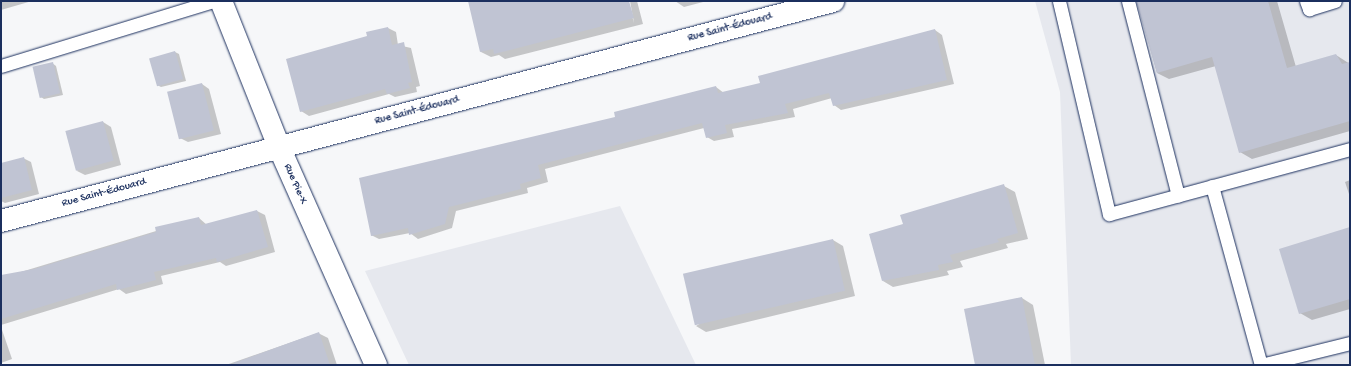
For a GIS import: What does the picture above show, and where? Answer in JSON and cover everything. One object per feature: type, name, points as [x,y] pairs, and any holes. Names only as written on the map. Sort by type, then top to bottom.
[{"type":"street","name":"Rue Pie-X","points":[[221,1],[279,147],[376,365]]},
{"type":"street","name":"Rue Saint-Édouard","points":[[1,221],[833,1]]},
{"type":"lane","points":[[1,66],[214,1]]},
{"type":"lane","points":[[1059,1],[1108,214],[1350,149]]},
{"type":"lane","points":[[1128,1],[1178,196]]},
{"type":"lane","points":[[1306,1],[1309,9],[1335,1]]},
{"type":"lane","points":[[1212,186],[1261,365],[1350,343]]},
{"type":"shaded area","points":[[1035,1],[1350,1],[1350,365],[1071,365],[1060,92]]},
{"type":"shaded area","points":[[620,206],[696,365],[409,365],[365,271]]},
{"type":"building","points":[[468,1],[629,1],[634,18],[494,54],[493,49],[480,52]]},
{"type":"building","points":[[1136,1],[1268,1],[1287,68],[1336,54],[1342,64],[1350,62],[1350,121],[1239,153],[1212,57],[1157,73]]},
{"type":"building","points":[[388,27],[392,45],[404,42],[412,82],[408,83],[410,88],[387,94],[385,89],[300,112],[286,59],[367,36],[366,32]]},
{"type":"building","points":[[935,29],[947,80],[833,106],[829,93],[785,104],[788,113],[725,125],[727,133],[706,138],[702,123],[538,165],[541,178],[520,184],[521,189],[449,207],[445,224],[409,235],[408,228],[371,236],[359,178],[615,117],[614,112],[716,86],[718,93],[760,83],[758,76]]},
{"type":"building","points":[[175,51],[183,79],[157,86],[149,58]]},
{"type":"building","points":[[53,62],[60,93],[40,98],[33,67]]},
{"type":"building","points":[[202,83],[214,131],[179,139],[167,92]]},
{"type":"building","points":[[103,121],[114,161],[76,171],[65,131]]},
{"type":"building","points":[[24,157],[32,190],[1,198],[1,163]]},
{"type":"building","points":[[1004,184],[1018,233],[997,239],[999,242],[950,255],[953,262],[938,265],[939,270],[882,281],[869,234],[903,224],[900,215]]},
{"type":"building","points":[[257,210],[268,247],[217,262],[216,258],[154,272],[156,280],[117,290],[116,284],[1,319],[1,275],[34,269],[156,232],[155,227],[199,217],[201,225]]},
{"type":"building","points":[[1350,227],[1350,299],[1299,314],[1279,249]]},
{"type":"building","points":[[833,239],[845,291],[695,325],[683,274]]},
{"type":"building","points":[[1022,297],[1035,365],[975,365],[964,309]]},
{"type":"building","points":[[319,332],[330,365],[235,365],[234,363]]}]
